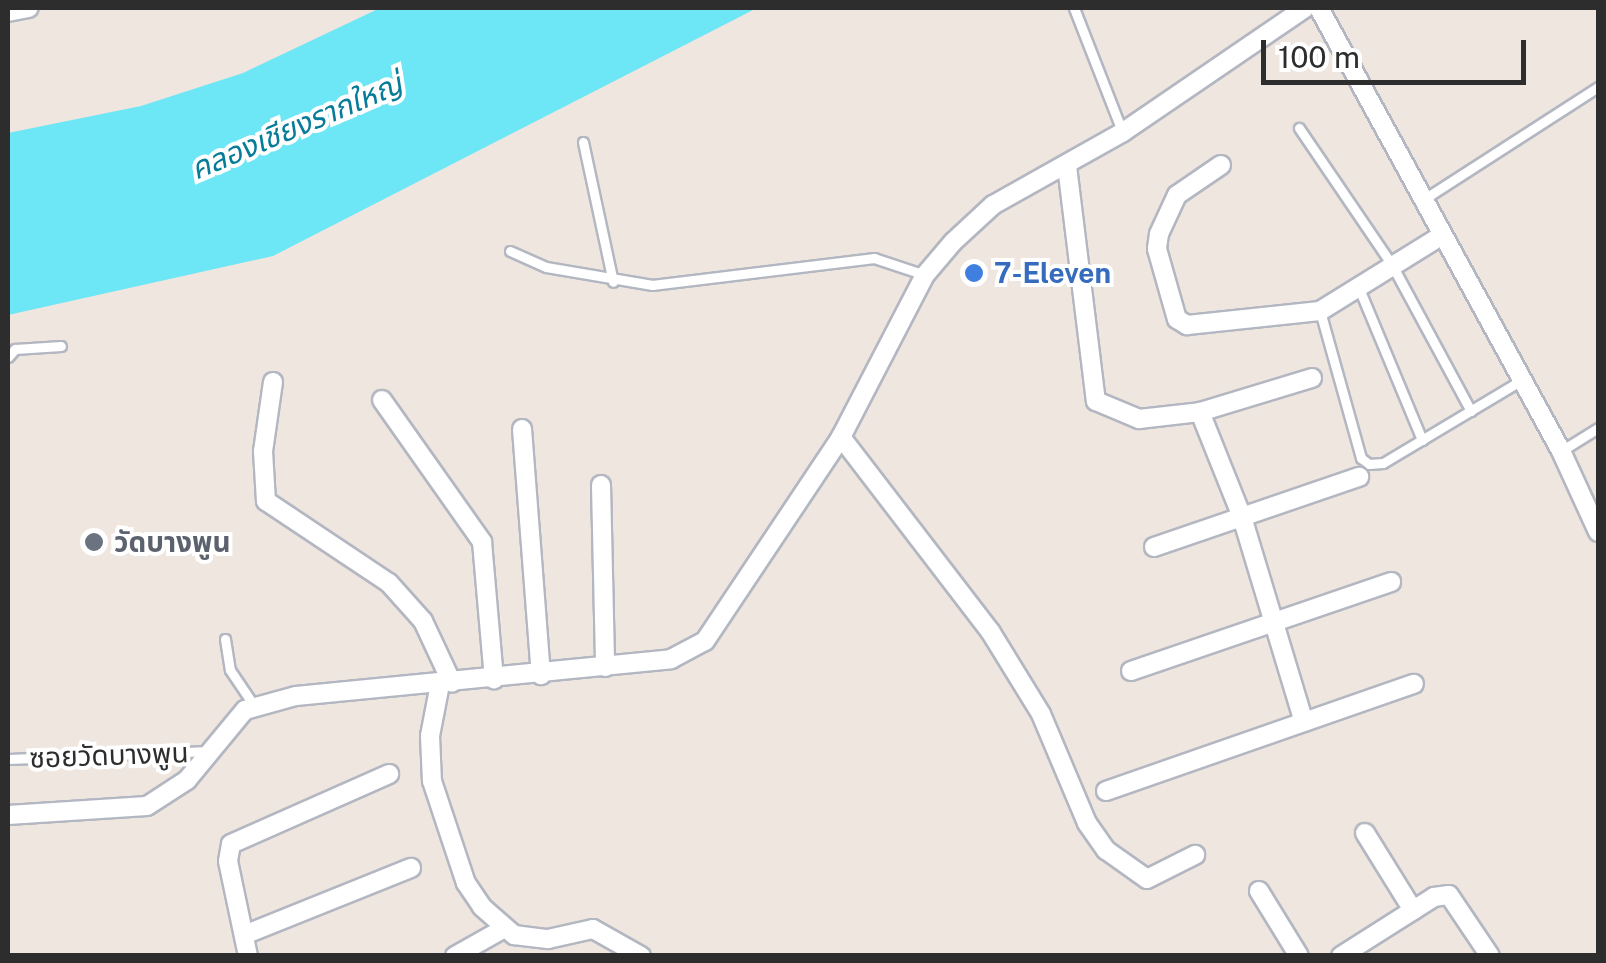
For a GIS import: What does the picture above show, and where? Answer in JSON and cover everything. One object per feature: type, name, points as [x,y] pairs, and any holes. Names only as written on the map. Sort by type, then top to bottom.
[{"type":"street","points":[[8,12],[29,8]]},
{"type":"street","points":[[1319,8],[1561,451],[1598,532]]},
{"type":"street","points":[[8,815],[147,806],[187,780],[245,710],[296,696],[541,675],[671,659],[705,641],[841,437],[925,275],[993,204],[1123,132],[1293,11]]},
{"type":"street","points":[[1067,166],[1096,401],[1139,419],[1200,412],[1312,378]]},
{"type":"street","points":[[1221,166],[1177,194],[1158,234],[1156,249],[1177,319],[1202,326],[1320,311],[1441,236]]},
{"type":"street","points":[[272,382],[262,451],[266,502],[389,583],[423,622],[446,683],[430,736],[432,781],[466,883],[504,929],[548,939],[593,929],[641,956]]},
{"type":"street","points":[[382,400],[482,542],[494,679]]},
{"type":"street","points":[[1200,412],[1242,517],[1304,722]]},
{"type":"street","points":[[522,429],[541,675]]},
{"type":"street","points":[[841,437],[990,631],[1040,714],[1087,823],[1106,850],[1147,878],[1195,855]]},
{"type":"street","points":[[1154,547],[1359,477]]},
{"type":"street","points":[[601,484],[605,667]]},
{"type":"street","points":[[1131,671],[1391,582]]},
{"type":"street","points":[[1106,791],[1414,684]]},
{"type":"street","points":[[248,956],[228,861],[231,844],[389,774]]},
{"type":"street","points":[[1365,833],[1413,910]]},
{"type":"street","points":[[244,935],[411,868]]},
{"type":"street","points":[[1259,891],[1299,956]]},
{"type":"street","points":[[1341,956],[1413,910],[1449,895],[1490,956]]},
{"type":"street","points":[[455,956],[504,929]]},
{"type":"lane","points":[[1074,8],[1123,132]]},
{"type":"lane","points":[[1423,200],[1598,87]]},
{"type":"lane","points":[[1300,128],[1392,266],[1471,411]]},
{"type":"lane","points":[[583,142],[613,282]]},
{"type":"lane","points":[[510,251],[613,282],[697,283],[874,258],[925,275]]},
{"type":"lane","points":[[1358,285],[1422,440]]},
{"type":"lane","points":[[1320,311],[1361,458],[1383,463],[1520,381]]},
{"type":"lane","points":[[8,357],[15,350],[61,346]]},
{"type":"lane","points":[[1561,451],[1598,428]]},
{"type":"lane","points":[[225,640],[230,670],[256,707]]},
{"type":"lane","name":"ซอยวัดบางพูน","points":[[8,759],[211,750]]},
{"type":"water","name":"คลองเชียงรากใหญ่","points":[[380,8],[757,8],[273,256],[8,315],[8,133],[141,106],[243,73]]},
{"type":"place","name":"7-Eleven","points":[[974,273]]},
{"type":"place","name":"วัดบางพูน","points":[[94,542]]}]
